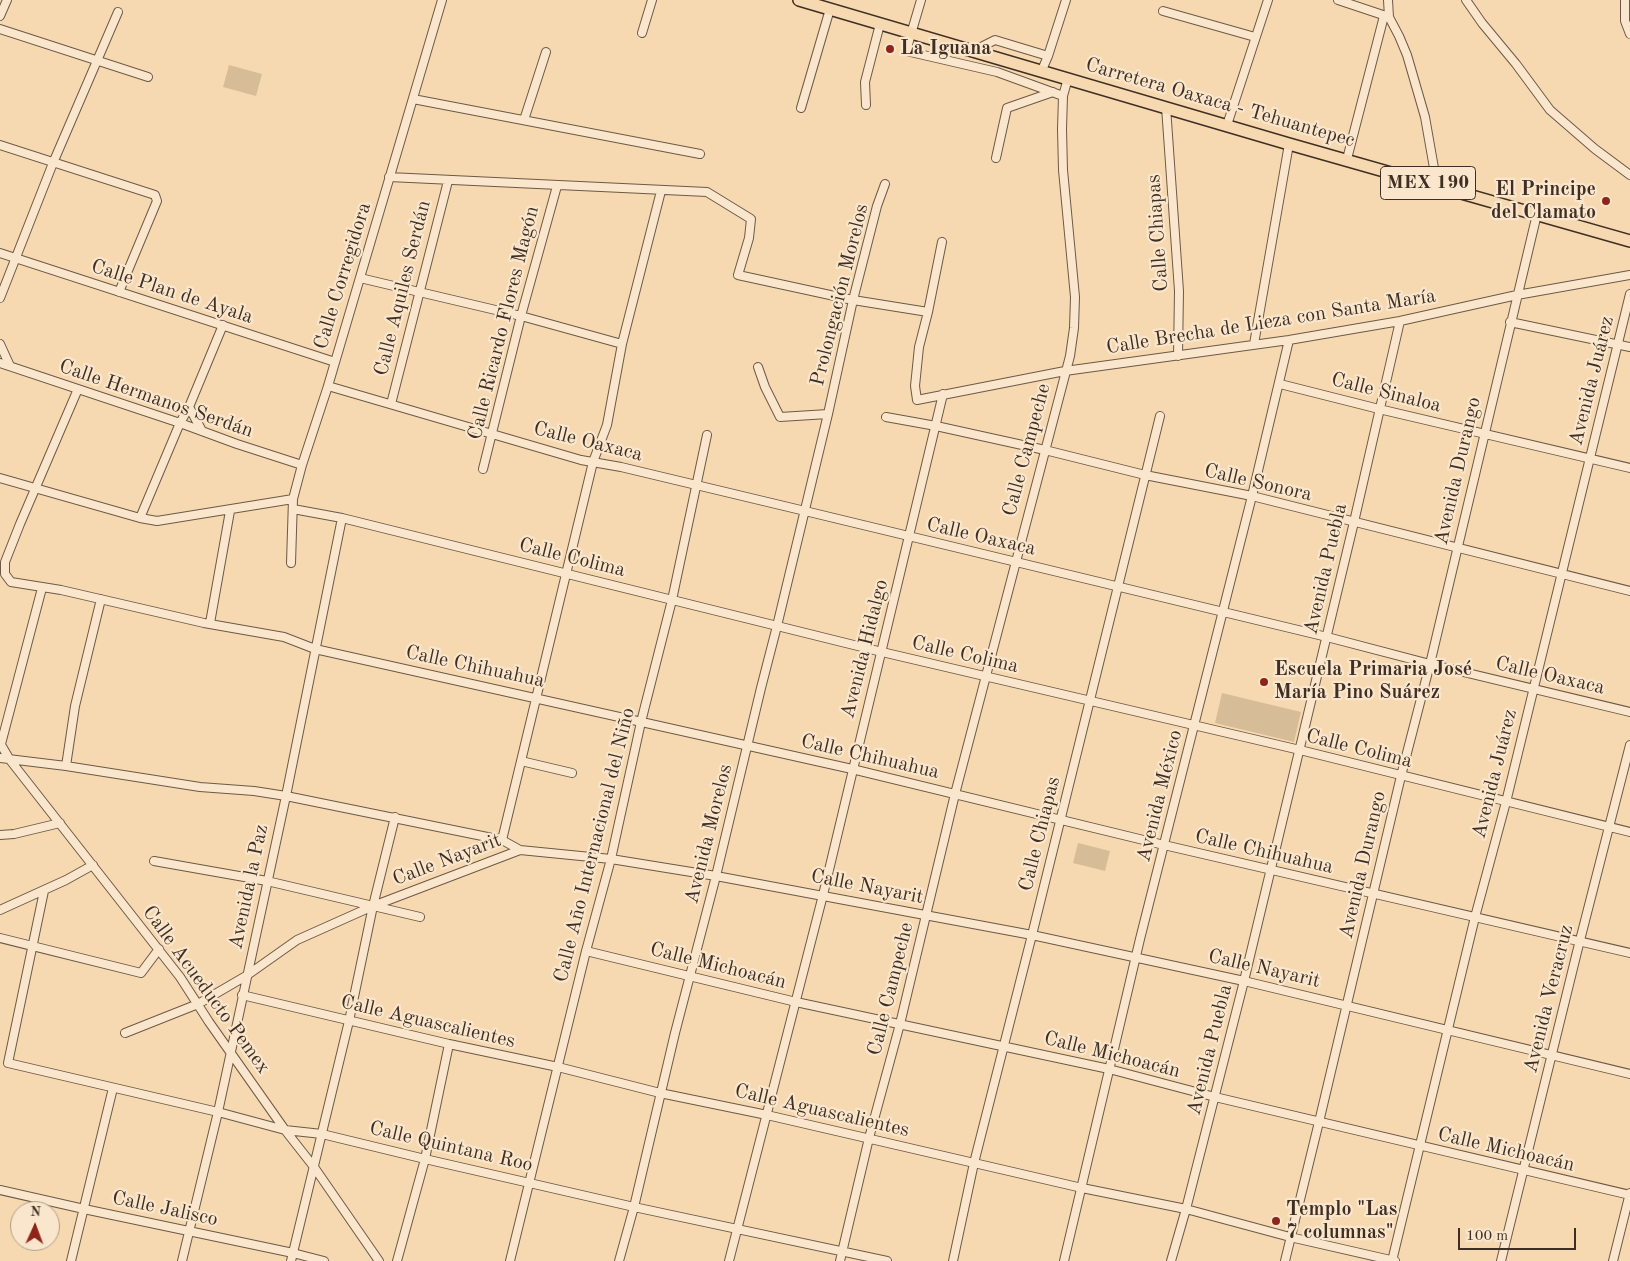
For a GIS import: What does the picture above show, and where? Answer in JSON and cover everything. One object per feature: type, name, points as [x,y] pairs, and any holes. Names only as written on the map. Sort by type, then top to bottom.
[{"type":"main road","name":"Carretera Oaxaca - Tehuantepec","points":[[799,0],[1289,144],[1630,241]]},
{"type":"street","points":[[0,16],[7,0]]},
{"type":"street","name":"Calle Corregidora","points":[[291,563],[293,499],[302,465],[328,386],[442,0]]},
{"type":"street","points":[[642,33],[652,0]]},
{"type":"street","points":[[921,0],[906,51],[996,72],[1063,96]]},
{"type":"street","points":[[1042,70],[1066,0]]},
{"type":"street","points":[[1226,124],[1268,0]]},
{"type":"street","points":[[1338,0],[1387,16],[1399,36],[1407,55],[1425,117],[1436,185]]},
{"type":"street","points":[[1347,159],[1387,16],[1388,0]]},
{"type":"street","points":[[1466,0],[1550,110],[1595,149],[1630,175]]},
{"type":"street","points":[[1625,0],[1625,21],[1630,34]]},
{"type":"street","points":[[801,108],[830,9]]},
{"type":"street","points":[[1163,11],[1255,37]]},
{"type":"street","points":[[0,298],[53,163],[118,12]]},
{"type":"street","points":[[866,105],[865,82],[880,24]]},
{"type":"street","points":[[0,29],[148,77]]},
{"type":"street","points":[[973,50],[995,40],[1048,56]]},
{"type":"street","points":[[524,120],[546,52]]},
{"type":"street","name":"Calle Campeche","points":[[840,1261],[869,1138],[900,1024],[955,794],[1070,356],[1074,328],[1075,297],[1063,170],[1063,96],[1068,78]]},
{"type":"street","points":[[996,158],[1007,108],[1053,92]]},
{"type":"street","points":[[413,99],[700,154]]},
{"type":"street","name":"Calle Chiapas","points":[[1166,107],[1179,292],[1178,356]]},
{"type":"street","points":[[1254,344],[1289,144]]},
{"type":"street","points":[[0,145],[155,195],[157,201],[119,292]]},
{"type":"street","points":[[390,178],[707,192],[751,218],[749,238],[738,275],[853,300],[928,312],[942,242]]},
{"type":"street","name":"Calle Aquiles Serdán","points":[[390,404],[448,181]]},
{"type":"street","name":"Prolongación Morelos","points":[[828,414],[853,300],[877,206],[885,184]]},
{"type":"street","name":"Calle Ricardo Flores Magón","points":[[483,469],[556,186]]},
{"type":"street","points":[[502,840],[592,462],[607,425],[622,344],[661,191]]},
{"type":"street","name":"Avenida Durango","points":[[1284,1261],[1320,1122],[1401,776],[1430,664],[1537,214]]},
{"type":"street","name":"Calle Plan de Ayala","points":[[0,253],[335,362]]},
{"type":"street","name":"Calle Brecha de Lieza con Santa María","points":[[928,312],[919,347],[914,386],[917,400],[1065,371],[1289,340],[1400,321],[1518,295],[1630,276]]},
{"type":"street","points":[[360,278],[521,316],[622,344]]},
{"type":"street","name":"Avenida Juárez","points":[[1393,1261],[1475,917],[1506,802],[1630,294]]},
{"type":"street","name":"Avenida Puebla","points":[[1171,1261],[1244,981],[1327,637],[1400,321]]},
{"type":"street","points":[[1510,322],[1630,347]]},
{"type":"street","points":[[140,518],[180,423],[190,407],[223,326]]},
{"type":"street","name":"Avenida México","points":[[1064,1261],[1136,957],[1280,384],[1289,340]]},
{"type":"street","points":[[0,344],[10,366]]},
{"type":"street","name":"Calle Hermanos Serdán","points":[[0,363],[302,465]]},
{"type":"street","points":[[758,366],[765,387],[780,417],[828,414]]},
{"type":"street","name":"Calle Sinaloa","points":[[1280,384],[1630,468]]},
{"type":"street","name":"Calle Oaxaca","points":[[328,386],[581,460],[696,485],[1118,586],[1630,712]]},
{"type":"street","points":[[36,488],[78,389]]},
{"type":"street","name":"Avenida Hidalgo","points":[[728,1261],[823,895],[943,394]]},
{"type":"street","points":[[190,407],[202,431]]},
{"type":"street","name":"Avenida Morelos","points":[[620,1261],[828,414]]},
{"type":"street","name":"Calle Chiapas","points":[[953,1261],[974,1163],[1160,416]]},
{"type":"street","name":"Calle Sonora","points":[[886,417],[1044,450],[1145,475],[1252,496],[1630,591]]},
{"type":"street","name":"Calle Año Internacional del Niño","points":[[510,1261],[586,951],[611,859],[672,600],[707,435]]},
{"type":"street","points":[[0,478],[140,518],[157,521],[230,511],[293,499]]},
{"type":"street","name":"Calle Chihuahua","points":[[36,488],[5,562],[5,574],[11,582],[61,590],[284,638],[315,649],[852,769],[1164,845],[1630,953]]},
{"type":"street","name":"Calle Colima","points":[[293,509],[342,518],[882,652],[1194,727],[1300,750],[1630,832]]},
{"type":"street","points":[[210,623],[230,511]]},
{"type":"street","name":"Avenida la Paz","points":[[182,1261],[218,1112],[286,796],[342,518]]},
{"type":"street","points":[[0,744],[42,588]]},
{"type":"street","points":[[66,766],[75,706],[101,599]]},
{"type":"street","name":"Calle Acueducto Pemex","points":[[0,744],[10,760],[180,977],[285,1130],[314,1167],[379,1261]]},
{"type":"street","name":"Avenida Veracruz","points":[[1501,1261],[1630,745]]},
{"type":"street","name":"Calle Nayarit","points":[[0,758],[66,766],[200,787],[254,791],[286,796],[502,840],[520,850],[611,859],[716,876],[1032,935],[1244,981],[1630,1074]]},
{"type":"street","points":[[521,761],[572,773]]},
{"type":"street","points":[[291,1261],[349,1021],[373,906],[395,817]]},
{"type":"street","points":[[0,835],[14,834],[60,823]]},
{"type":"street","name":"Calle Nayarit","points":[[125,1033],[198,1004],[246,976],[297,940],[373,906],[520,850]]},
{"type":"street","points":[[154,861],[267,881],[420,917]]},
{"type":"street","points":[[0,910],[44,891],[93,865]]},
{"type":"street","points":[[32,946],[44,891]]},
{"type":"street","points":[[0,938],[141,973],[159,949]]},
{"type":"street","name":"Calle Quintana Roo","points":[[32,946],[8,1063],[218,1112],[285,1130],[322,1134],[425,1160],[634,1207],[887,1261]]},
{"type":"street","name":"Calle Michoacán","points":[[586,951],[796,1002],[1109,1069],[1214,1097],[1630,1194]]},
{"type":"street","name":"Calle Aguascalientes","points":[[242,995],[448,1044],[558,1067],[660,1093],[767,1115],[1082,1188],[1186,1209],[1290,1237],[1393,1261]]},
{"type":"street","points":[[396,1261],[425,1160],[448,1044]]},
{"type":"street","points":[[71,1261],[113,1088]]},
{"type":"street","name":"Calle Jalisco","points":[[0,1190],[293,1252],[324,1261]]},
{"type":"street","points":[[1613,1261],[1630,1194]]},
{"type":"shaded area","points":[[229,65],[262,74],[256,96],[223,87]]},
{"type":"shaded area","points":[[1222,693],[1301,712],[1294,742],[1215,723]]},
{"type":"shaded area","points":[[1078,843],[1110,851],[1105,871],[1073,863]]},
{"type":"place","name":"La Iguana","points":[[890,49]]},
{"type":"place","name":"El Principe del Clamato","points":[[1606,201]]},
{"type":"place","name":"Escuela Primaria José María Pino Suárez","points":[[1264,682]]},
{"type":"place","name":"Templo \"Las 7 columnas\"","points":[[1276,1221]]}]
